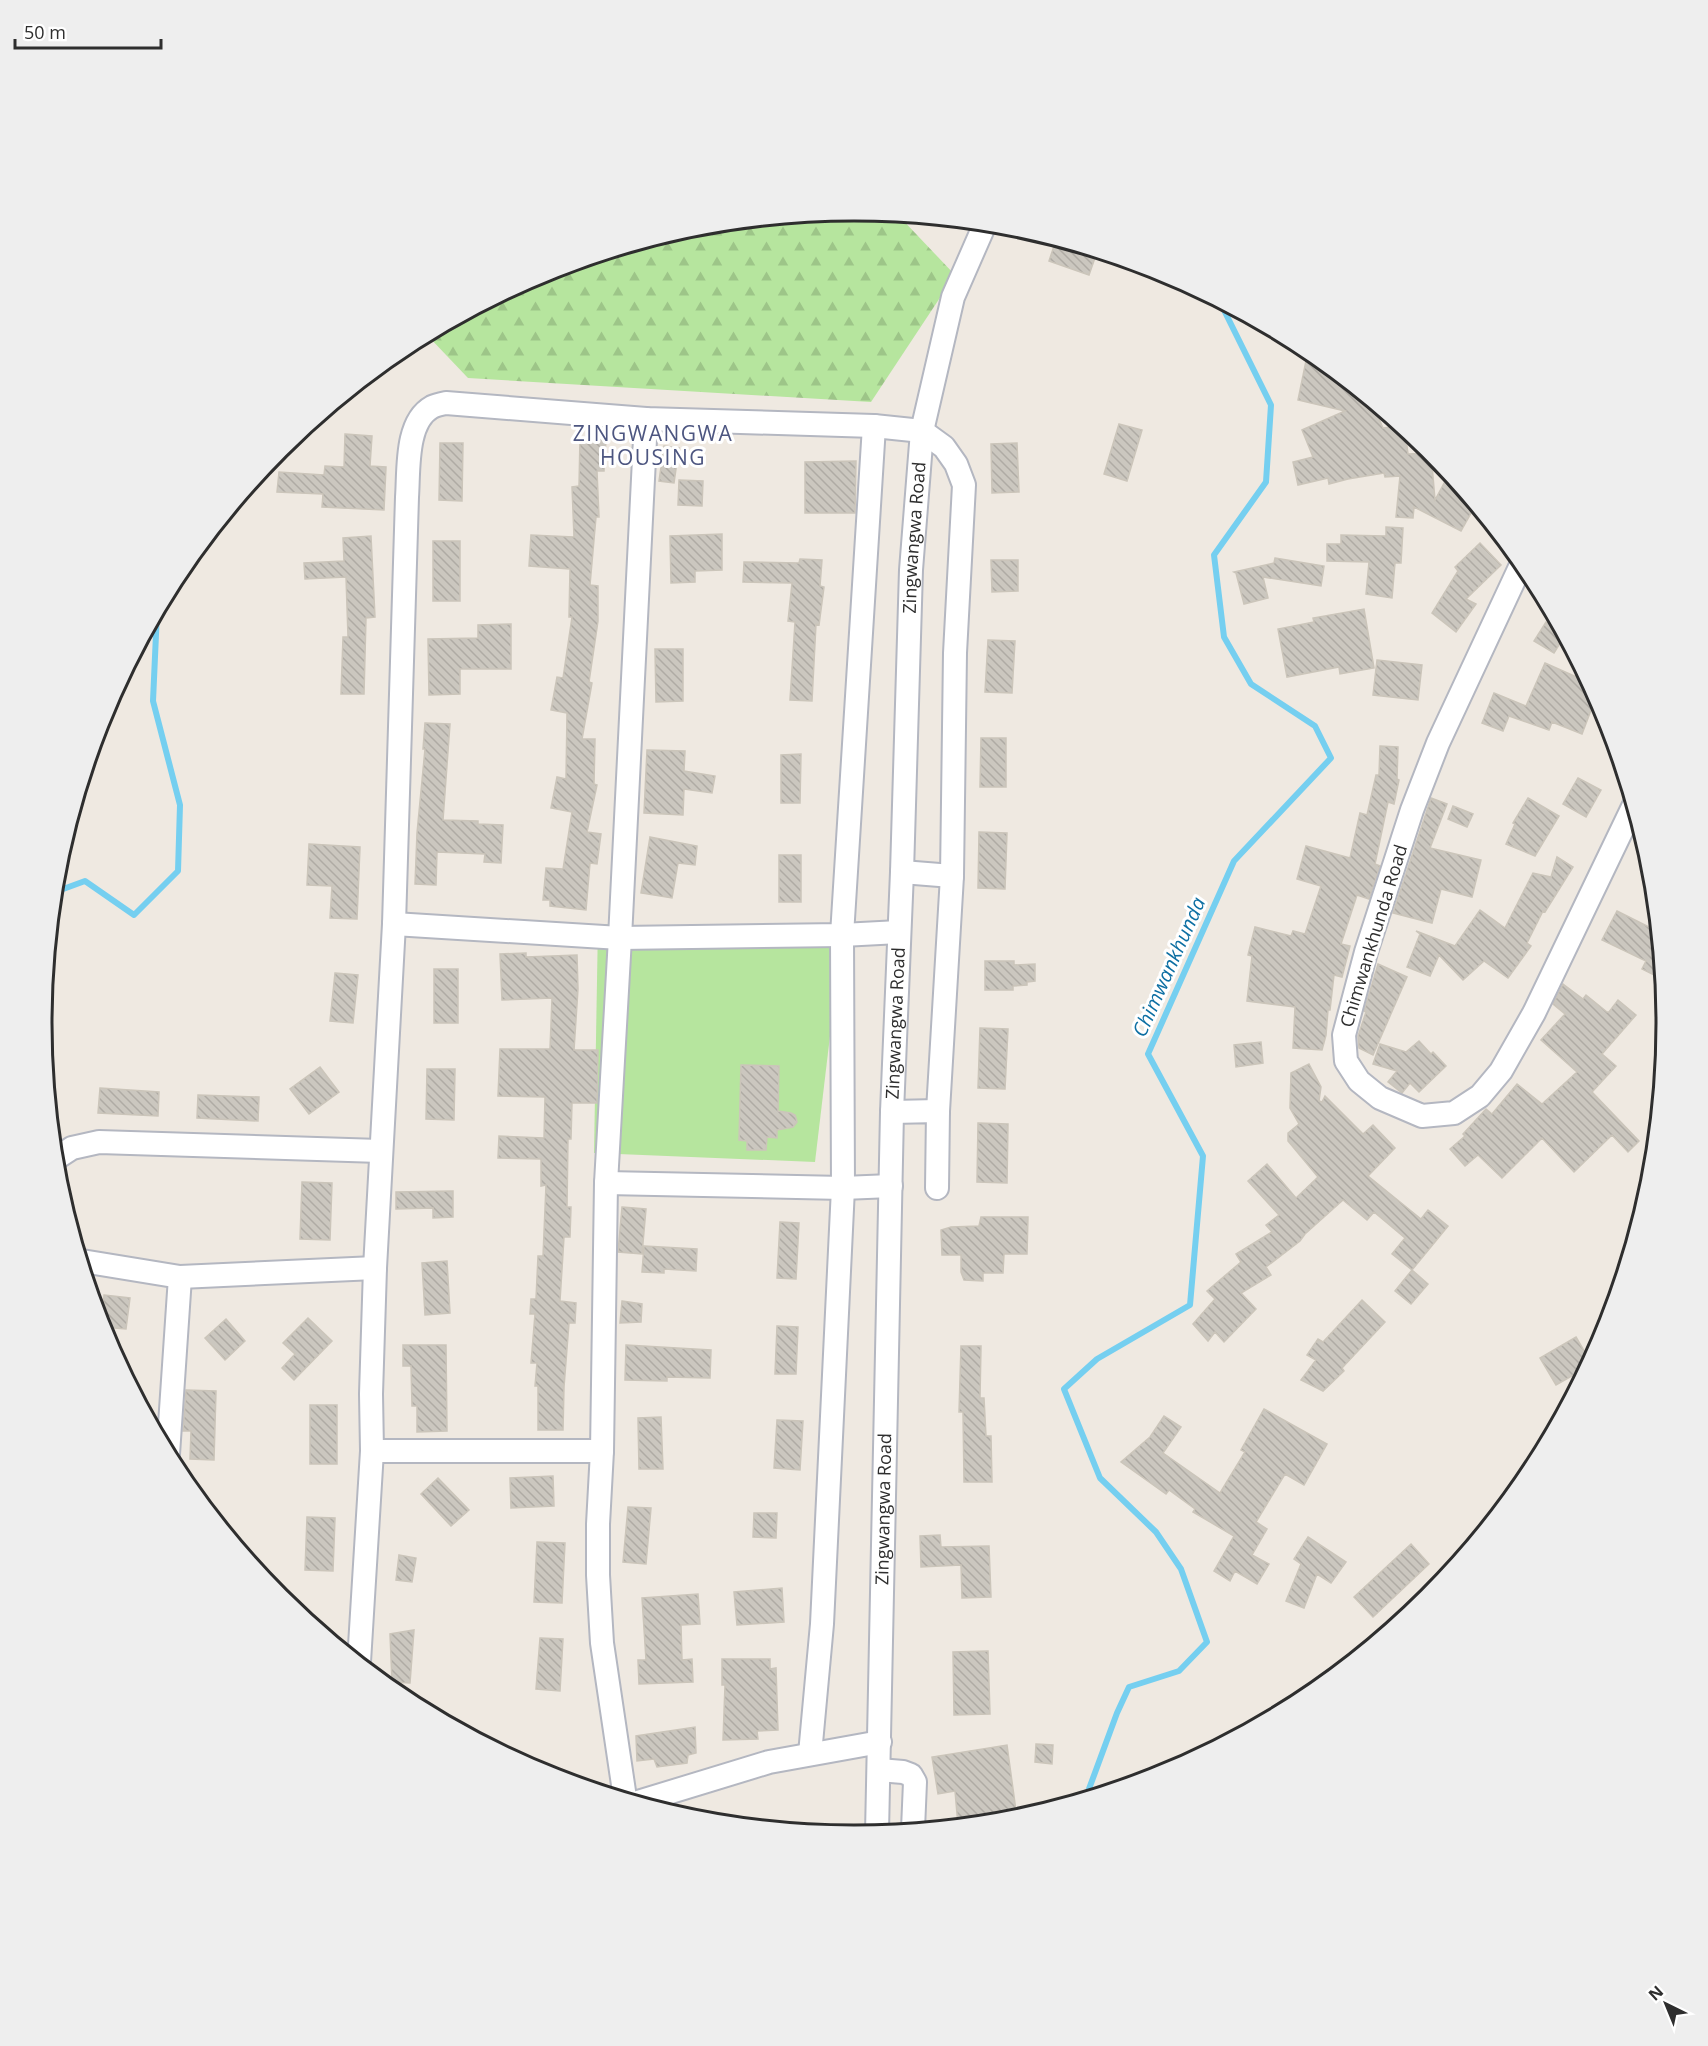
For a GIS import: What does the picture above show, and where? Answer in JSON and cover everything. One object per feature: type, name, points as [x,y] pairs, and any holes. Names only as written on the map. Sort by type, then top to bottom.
[{"type":"street","name":"Zingwangwa Road","points":[[877,1824],[892,1112],[911,570],[922,431],[953,297],[982,232]]},
{"type":"street","points":[[360,1654],[372,1451],[371,1394],[380,1151],[394,924],[407,497],[412,432],[419,418],[431,408],[446,403],[646,419],[874,426],[922,431],[944,447],[956,464],[964,485],[955,653],[952,876],[939,1110],[938,1188]]},
{"type":"street","points":[[624,1790],[602,1643],[598,1524],[602,1451],[606,1183],[646,419]]},
{"type":"street","points":[[810,1754],[822,1623],[843,1188],[842,935],[874,426]]},
{"type":"street","name":"Chimwankhunda Road","points":[[1517,574],[1438,743],[1412,810],[1366,952],[1344,1035],[1346,1061],[1359,1081],[1380,1098],[1422,1116],[1454,1113],[1480,1096],[1501,1071],[1534,1013],[1628,817]]},
{"type":"street","points":[[902,872],[952,876]]},
{"type":"street","points":[[394,924],[620,938],[899,932]]},
{"type":"street","points":[[892,1112],[939,1110]]},
{"type":"street","points":[[64,1154],[72,1148],[99,1142],[380,1151]]},
{"type":"street","points":[[606,1183],[843,1188],[891,1186]]},
{"type":"street","points":[[89,1262],[180,1277],[375,1268]]},
{"type":"street","points":[[169,1438],[180,1277]]},
{"type":"street","points":[[372,1451],[602,1451]]},
{"type":"street","points":[[651,1798],[769,1762],[880,1742]]},
{"type":"street","points":[[879,1770],[911,1775],[915,1782],[913,1822]]},
{"type":"green space","points":[[854,221],[906,223],[955,275],[871,402],[468,378],[433,342],[500,304],[547,283],[596,264],[698,237],[749,228],[802,223]]},
{"type":"green space","points":[[598,924],[842,935],[815,1162],[594,1153]]},
{"type":"building","points":[[1054,247],[1095,259],[1089,275],[1049,261]]},
{"type":"building","points":[[1306,362],[1342,387],[1378,417],[1383,428],[1390,427],[1407,443],[1408,454],[1418,454],[1421,456],[1432,468],[1435,500],[1445,482],[1457,495],[1471,512],[1461,531],[1414,507],[1413,518],[1396,517],[1400,476],[1385,477],[1384,473],[1329,484],[1328,478],[1298,485],[1293,462],[1313,457],[1302,430],[1345,411],[1298,400]]},
{"type":"building","points":[[1119,424],[1142,430],[1127,481],[1104,474]]},
{"type":"building","points":[[345,434],[372,436],[370,466],[386,467],[384,510],[322,507],[323,494],[277,492],[279,472],[324,475],[325,466],[344,467]]},
{"type":"building","points":[[580,438],[606,439],[604,471],[597,471],[599,517],[596,517],[590,585],[598,586],[598,621],[589,682],[592,683],[582,739],[595,739],[594,784],[597,785],[587,832],[601,834],[597,864],[590,863],[586,910],[550,906],[550,900],[543,900],[546,868],[563,869],[572,812],[551,808],[557,777],[566,779],[567,713],[551,710],[557,677],[563,678],[572,617],[569,617],[570,569],[529,566],[531,535],[574,537],[572,487],[579,486]]},
{"type":"building","points":[[440,443],[463,443],[462,501],[439,500]]},
{"type":"building","points":[[1017,443],[1019,492],[992,493],[991,444]]},
{"type":"building","points":[[664,446],[679,448],[674,483],[659,481]]},
{"type":"building","points":[[856,461],[855,513],[805,513],[805,462]]},
{"type":"building","points":[[679,480],[703,481],[702,506],[678,505]]},
{"type":"building","points":[[1386,527],[1403,528],[1401,563],[1395,563],[1392,598],[1366,594],[1369,562],[1327,561],[1327,544],[1341,544],[1341,535],[1386,536]]},
{"type":"building","points":[[722,534],[722,570],[695,571],[695,582],[671,583],[670,536]]},
{"type":"building","points":[[371,536],[375,617],[366,618],[364,694],[341,694],[343,637],[348,637],[346,577],[305,579],[304,563],[344,561],[343,538]]},
{"type":"building","points":[[433,541],[460,541],[460,601],[433,601]]},
{"type":"building","points":[[1480,543],[1501,565],[1466,599],[1476,604],[1456,632],[1432,613],[1458,571],[1455,567]]},
{"type":"building","points":[[1275,558],[1324,566],[1321,586],[1263,577],[1268,598],[1244,604],[1234,572],[1274,563]]},
{"type":"building","points":[[800,559],[822,560],[820,586],[824,587],[819,625],[816,624],[812,701],[790,700],[795,622],[788,621],[792,583],[743,582],[744,562],[799,563]]},
{"type":"building","points":[[991,560],[1018,560],[1018,591],[992,592]]},
{"type":"building","points":[[1364,609],[1374,668],[1340,674],[1339,667],[1287,677],[1278,629],[1314,622],[1313,618]]},
{"type":"building","points":[[1546,622],[1560,644],[1554,653],[1534,641]]},
{"type":"building","points":[[511,624],[511,669],[460,669],[460,694],[429,695],[428,639],[478,638],[478,625]]},
{"type":"building","points":[[988,640],[1015,641],[1012,693],[985,692]]},
{"type":"building","points":[[655,649],[683,649],[683,701],[656,702]]},
{"type":"building","points":[[1377,660],[1422,665],[1418,700],[1373,695]]},
{"type":"building","points":[[1545,663],[1577,677],[1591,710],[1582,734],[1552,722],[1549,730],[1509,716],[1503,731],[1482,723],[1494,693],[1526,706]]},
{"type":"building","points":[[425,723],[450,724],[443,820],[478,821],[478,824],[503,825],[501,863],[484,862],[485,854],[437,852],[436,885],[415,884]]},
{"type":"building","points":[[981,738],[1006,738],[1006,787],[980,787]]},
{"type":"building","points":[[1380,746],[1398,747],[1397,779],[1399,780],[1394,804],[1388,802],[1375,864],[1380,866],[1369,899],[1357,895],[1341,944],[1350,946],[1342,977],[1334,975],[1322,1050],[1293,1048],[1295,1007],[1247,1001],[1252,956],[1248,955],[1255,927],[1291,936],[1293,931],[1305,934],[1321,886],[1297,879],[1306,846],[1350,858],[1360,813],[1367,815],[1376,775],[1379,775]]},
{"type":"building","points":[[647,750],[685,751],[684,771],[715,776],[712,793],[684,789],[683,815],[644,813]]},
{"type":"building","points":[[801,754],[800,803],[781,803],[781,755]]},
{"type":"building","points":[[1578,778],[1601,790],[1586,817],[1563,804]]},
{"type":"building","points":[[1431,798],[1447,804],[1430,848],[1481,860],[1472,897],[1441,889],[1432,923],[1393,913]]},
{"type":"building","points":[[1528,798],[1559,816],[1535,856],[1506,844],[1515,824],[1513,823]]},
{"type":"building","points":[[1453,806],[1473,814],[1467,827],[1448,819]]},
{"type":"building","points":[[979,832],[1007,833],[1005,889],[978,888]]},
{"type":"building","points":[[650,837],[697,846],[695,865],[678,863],[672,898],[641,893]]},
{"type":"building","points":[[309,844],[360,847],[357,919],[330,918],[332,886],[307,885]]},
{"type":"building","points":[[779,855],[801,855],[801,902],[779,902]]},
{"type":"building","points":[[1557,857],[1573,867],[1545,912],[1543,911],[1527,943],[1531,946],[1508,978],[1484,961],[1463,980],[1439,955],[1430,976],[1407,967],[1420,934],[1416,931],[1455,946],[1480,910],[1505,928],[1533,873],[1551,877]]},
{"type":"building","points":[[1617,911],[1650,927],[1654,975],[1642,969],[1646,961],[1602,940]]},
{"type":"building","points":[[526,953],[526,957],[577,955],[578,989],[574,1050],[598,1050],[597,1103],[572,1103],[571,1139],[568,1139],[567,1207],[571,1207],[570,1237],[564,1237],[560,1301],[576,1303],[575,1323],[569,1323],[563,1430],[538,1430],[538,1386],[535,1386],[537,1363],[531,1363],[535,1314],[530,1314],[531,1299],[536,1299],[538,1256],[543,1256],[546,1185],[541,1186],[541,1159],[498,1158],[499,1136],[544,1138],[545,1097],[498,1096],[500,1049],[550,1049],[552,998],[502,1000],[500,954]]},
{"type":"building","points":[[985,961],[1014,961],[1014,965],[1035,964],[1035,981],[1027,982],[1027,985],[1013,986],[1013,990],[985,990]]},
{"type":"building","points":[[1378,964],[1407,977],[1373,1055],[1359,1048],[1358,1036]]},
{"type":"building","points":[[434,969],[458,969],[458,1023],[434,1023]]},
{"type":"building","points":[[335,973],[358,975],[353,1023],[330,1021]]},
{"type":"building","points":[[1563,984],[1583,999],[1586,995],[1607,1012],[1618,1000],[1636,1015],[1602,1054],[1616,1066],[1592,1092],[1639,1141],[1628,1152],[1612,1135],[1574,1172],[1542,1138],[1502,1178],[1478,1155],[1465,1166],[1450,1149],[1465,1136],[1463,1134],[1486,1109],[1492,1114],[1517,1084],[1542,1104],[1577,1072],[1541,1040],[1565,1014],[1553,1004]]},
{"type":"building","points":[[980,1028],[1008,1029],[1005,1089],[978,1088]]},
{"type":"building","points":[[1419,1041],[1446,1066],[1419,1092],[1410,1083],[1402,1093],[1388,1082],[1397,1071],[1373,1064],[1380,1044],[1406,1052]]},
{"type":"building","points":[[1261,1042],[1263,1063],[1236,1067],[1234,1045]]},
{"type":"building","points":[[1309,1064],[1321,1087],[1319,1101],[1322,1102],[1325,1096],[1363,1134],[1373,1125],[1395,1148],[1368,1176],[1421,1219],[1428,1210],[1448,1226],[1412,1270],[1392,1254],[1405,1238],[1374,1212],[1367,1220],[1343,1200],[1300,1241],[1266,1267],[1271,1275],[1241,1293],[1256,1309],[1224,1342],[1215,1332],[1208,1341],[1193,1324],[1215,1299],[1207,1291],[1241,1262],[1236,1254],[1272,1232],[1266,1225],[1279,1215],[1248,1181],[1267,1164],[1296,1198],[1318,1177],[1288,1141],[1288,1133],[1299,1124],[1290,1108],[1291,1073]]},
{"type":"building","points":[[741,1065],[779,1066],[778,1111],[791,1113],[796,1118],[797,1122],[793,1127],[777,1130],[777,1138],[767,1137],[766,1150],[747,1150],[747,1141],[739,1140]]},
{"type":"building","points":[[320,1067],[339,1092],[309,1114],[290,1089]]},
{"type":"building","points":[[427,1069],[455,1069],[454,1120],[426,1119]]},
{"type":"building","points":[[100,1088],[159,1092],[158,1116],[98,1113]]},
{"type":"building","points":[[198,1095],[259,1097],[258,1121],[197,1118]]},
{"type":"building","points":[[978,1123],[1008,1124],[1007,1183],[977,1182]]},
{"type":"building","points":[[302,1182],[332,1183],[330,1240],[300,1239]]},
{"type":"building","points":[[453,1191],[453,1217],[433,1218],[433,1208],[396,1209],[396,1192]]},
{"type":"building","points":[[622,1207],[646,1209],[642,1254],[618,1252]]},
{"type":"building","points":[[981,1217],[1028,1217],[1027,1254],[1004,1254],[1003,1273],[983,1273],[983,1281],[964,1280],[961,1272],[961,1255],[942,1255],[941,1230],[951,1227],[979,1226]]},
{"type":"building","points":[[780,1222],[799,1223],[796,1279],[777,1278]]},
{"type":"building","points":[[644,1246],[697,1249],[696,1271],[664,1269],[664,1273],[642,1272]]},
{"type":"building","points":[[447,1261],[450,1313],[425,1315],[422,1263]]},
{"type":"building","points":[[1412,1270],[1428,1284],[1411,1304],[1395,1291]]},
{"type":"building","points":[[104,1295],[130,1298],[126,1329],[113,1328],[104,1303]]},
{"type":"building","points":[[1362,1300],[1385,1322],[1342,1368],[1344,1371],[1323,1391],[1301,1380],[1316,1360],[1307,1355],[1318,1339],[1323,1342]]},
{"type":"building","points":[[622,1301],[642,1304],[641,1322],[620,1323]]},
{"type":"building","points":[[308,1318],[332,1341],[294,1380],[282,1368],[295,1354],[283,1343]]},
{"type":"building","points":[[226,1319],[245,1341],[225,1360],[205,1338]]},
{"type":"building","points":[[777,1326],[798,1327],[796,1374],[775,1374]]},
{"type":"building","points":[[1576,1337],[1584,1351],[1574,1375],[1556,1385],[1540,1358]]},
{"type":"building","points":[[403,1345],[446,1345],[447,1431],[417,1432],[417,1406],[412,1406],[411,1366],[403,1366]]},
{"type":"building","points":[[626,1345],[711,1350],[710,1378],[667,1377],[667,1381],[625,1380]]},
{"type":"building","points":[[961,1346],[981,1346],[980,1398],[984,1398],[986,1436],[991,1436],[992,1482],[964,1482],[963,1412],[959,1412]]},
{"type":"building","points":[[186,1390],[216,1391],[214,1460],[190,1459],[191,1431],[183,1431]]},
{"type":"building","points":[[310,1405],[337,1405],[337,1464],[310,1464]]},
{"type":"building","points":[[1264,1409],[1327,1444],[1304,1485],[1285,1474],[1256,1522],[1267,1529],[1252,1555],[1269,1564],[1257,1584],[1235,1571],[1230,1581],[1214,1571],[1234,1536],[1193,1512],[1195,1509],[1169,1490],[1166,1494],[1121,1462],[1150,1437],[1164,1416],[1181,1427],[1163,1453],[1220,1493],[1245,1452],[1241,1450]]},
{"type":"building","points":[[661,1417],[663,1469],[639,1469],[638,1418]]},
{"type":"building","points":[[777,1420],[803,1421],[800,1470],[774,1468]]},
{"type":"building","points":[[553,1476],[554,1506],[511,1508],[510,1478]]},
{"type":"building","points":[[438,1478],[469,1510],[451,1526],[421,1494]]},
{"type":"building","points":[[628,1507],[651,1508],[646,1564],[623,1562]]},
{"type":"building","points":[[754,1513],[777,1513],[776,1538],[753,1537]]},
{"type":"building","points":[[307,1517],[335,1518],[333,1571],[305,1570]]},
{"type":"building","points":[[940,1535],[941,1547],[989,1546],[991,1597],[962,1598],[961,1565],[921,1567],[920,1536]]},
{"type":"building","points":[[1308,1537],[1346,1562],[1331,1583],[1317,1574],[1304,1608],[1286,1601],[1301,1564],[1294,1559]]},
{"type":"building","points":[[537,1542],[565,1543],[562,1603],[534,1602]]},
{"type":"building","points":[[1411,1544],[1429,1564],[1373,1617],[1354,1597]]},
{"type":"building","points":[[399,1555],[416,1558],[412,1582],[396,1580]]},
{"type":"building","points":[[782,1588],[784,1622],[737,1625],[734,1592]]},
{"type":"building","points":[[698,1594],[700,1624],[681,1625],[682,1660],[692,1659],[693,1682],[639,1684],[638,1660],[646,1660],[642,1598]]},
{"type":"building","points":[[414,1630],[410,1683],[400,1682],[392,1677],[390,1634]]},
{"type":"building","points":[[540,1638],[563,1639],[560,1691],[536,1689]]},
{"type":"building","points":[[988,1651],[990,1714],[954,1715],[953,1652]]},
{"type":"building","points":[[722,1659],[770,1659],[770,1669],[776,1668],[778,1730],[757,1731],[758,1739],[723,1740],[725,1685],[722,1685]]},
{"type":"building","points":[[695,1727],[696,1753],[688,1755],[687,1763],[657,1767],[654,1759],[637,1761],[636,1736]]},
{"type":"building","points":[[1036,1744],[1053,1745],[1052,1764],[1035,1762]]},
{"type":"building","points":[[1007,1745],[1016,1808],[957,1818],[955,1791],[938,1794],[932,1757]]},
{"type":"waterway","name":"Chimwankhunda","points":[[1089,1789],[1129,1687],[1179,1671],[1207,1642],[1181,1569],[1156,1532],[1100,1478],[1064,1389],[1097,1359],[1190,1305],[1203,1156],[1148,1054],[1234,861],[1331,758],[1315,726],[1251,684],[1224,637],[1214,555],[1266,482],[1271,405],[1226,313]]},
{"type":"waterway","points":[[64,889],[85,881],[134,915],[178,871],[180,805],[153,701],[156,629]]},
{"type":"district","name":"ZINGWANGWA HOUSING","points":[[653,446]]}]
